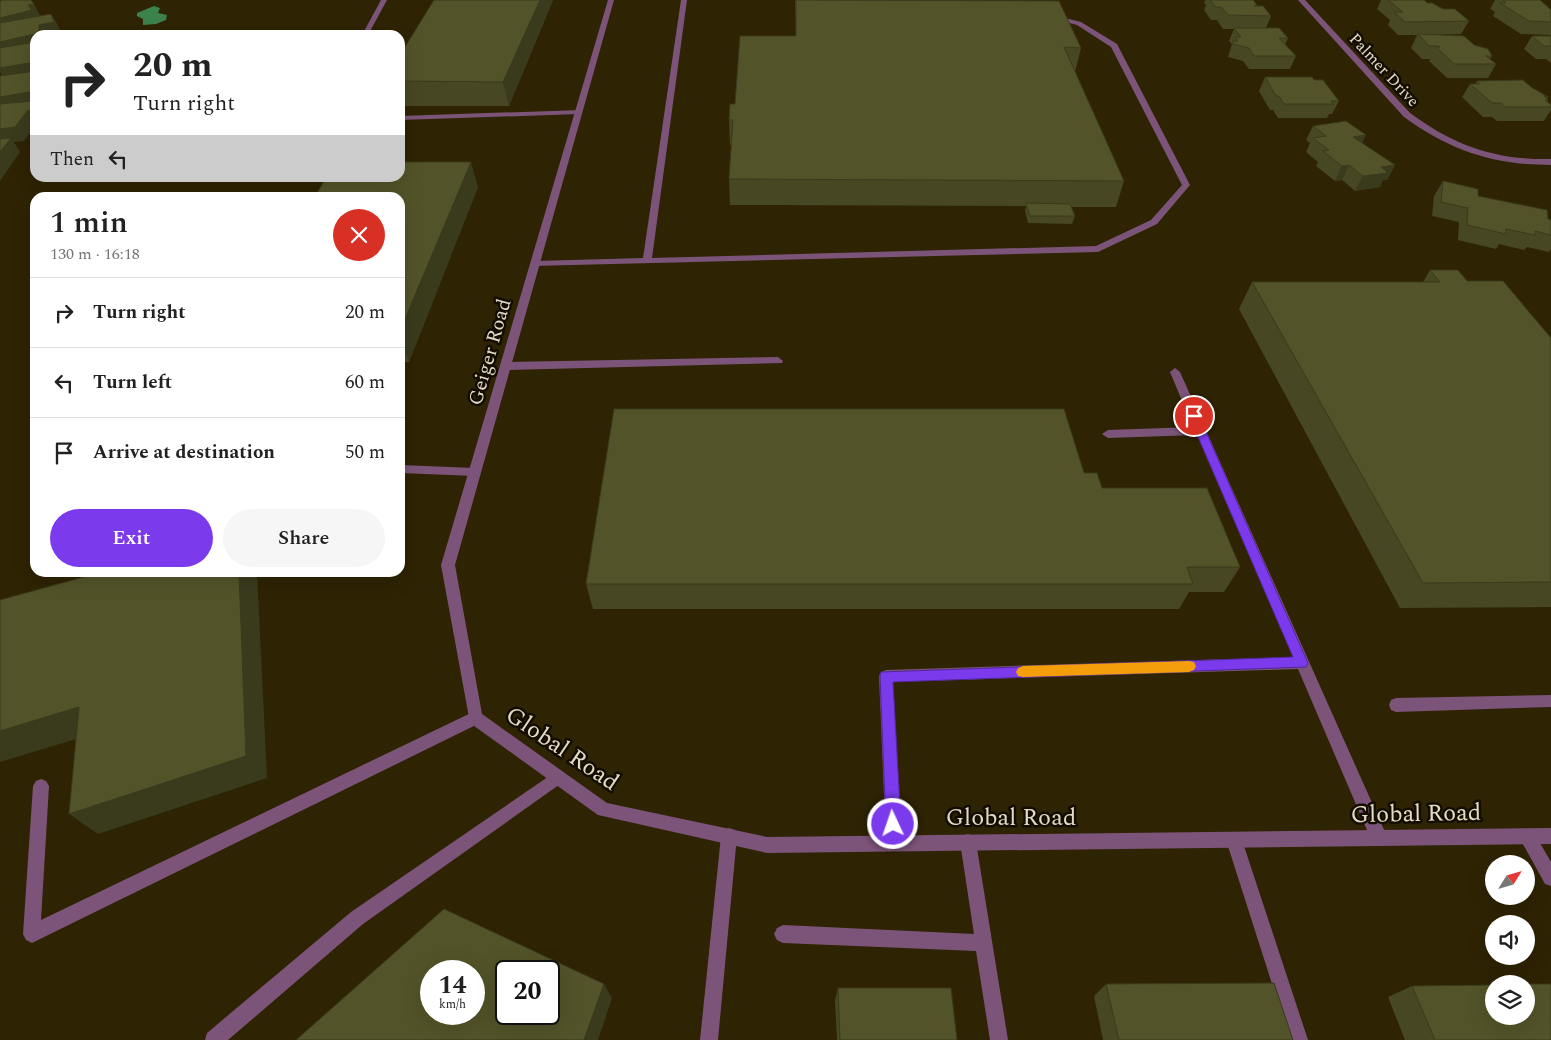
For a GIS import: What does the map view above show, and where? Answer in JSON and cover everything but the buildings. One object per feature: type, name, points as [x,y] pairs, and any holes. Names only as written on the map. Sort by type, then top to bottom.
[{"type":"street","points":[[369,30],[384,0]]},
{"type":"street","name":"Geiger Road","points":[[475,718],[448,565],[612,0]]},
{"type":"street","points":[[647,261],[684,0]]},
{"type":"street","name":"Palmer Drive","points":[[1301,0],[1407,115],[1427,131],[1486,155],[1512,161],[1551,162]]},
{"type":"street","points":[[535,264],[1098,248],[1154,222],[1186,185],[1114,46],[1079,24],[1044,15]]},
{"type":"street","points":[[405,118],[579,112]]},
{"type":"street","points":[[505,366],[778,361]]},
{"type":"street","points":[[1175,372],[1379,838]]},
{"type":"street","points":[[1108,434],[1200,431]]},
{"type":"street","points":[[405,469],[475,472]]},
{"type":"street","points":[[894,843],[886,676],[1301,663]]},
{"type":"street","points":[[1396,706],[1551,701]]},
{"type":"street","points":[[41,786],[32,934],[475,718]]},
{"type":"street","name":"Global Road","points":[[475,718],[604,810],[767,845],[1551,836]]},
{"type":"street","points":[[214,1040],[357,918],[558,778]]},
{"type":"street","points":[[709,1040],[728,836]]},
{"type":"street","points":[[1528,837],[1551,878]]},
{"type":"street","points":[[1234,840],[1299,1040]]},
{"type":"street","points":[[968,842],[999,1040]]},
{"type":"street","points":[[783,934],[984,943]]},
{"type":"shaded area","points":[[154,6],[160,8],[158,13],[167,15],[166,20],[156,24],[143,25],[143,19],[137,16],[137,13]]},
{"type":"slow traffic","points":[[1023,672],[1189,666]]},
{"type":"route","points":[[893,824],[886,676],[1301,663],[1194,416]]}]
